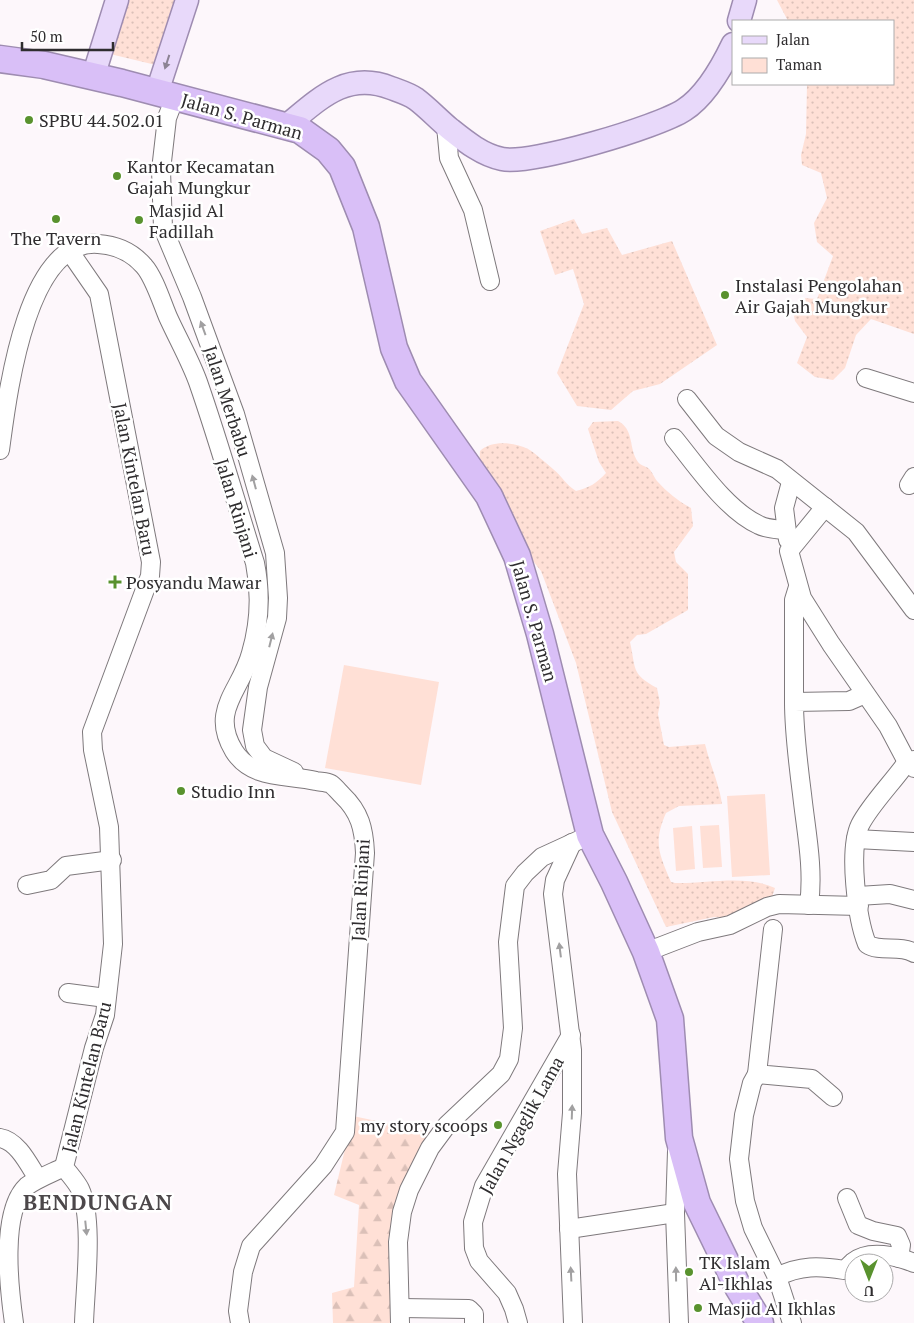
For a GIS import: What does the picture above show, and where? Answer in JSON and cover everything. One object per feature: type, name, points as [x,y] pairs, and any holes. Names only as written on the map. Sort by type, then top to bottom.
[{"type":"highway","name":"Jalan S. Parman","points":[[0,59],[44,65],[242,113],[300,130],[313,137],[342,167],[366,227],[394,348],[408,381],[489,496],[517,556],[540,634],[581,839],[614,882],[646,952],[670,1019],[679,1138],[697,1203],[738,1287],[760,1323]]},
{"type":"main road","points":[[93,77],[117,0]]},
{"type":"main road","points":[[166,94],[187,0]]},
{"type":"main road","points":[[739,20],[745,0]]},
{"type":"main road","points":[[285,127],[320,98],[338,88],[354,82],[376,82],[414,97],[446,126],[479,151],[502,159],[544,156],[635,130],[684,110],[702,92],[720,69],[732,46]]},
{"type":"street","name":"Jalan Merbabu","points":[[166,94],[167,118],[161,170],[163,228],[192,297],[235,414],[275,553],[278,598],[277,618],[258,687],[252,730],[255,746],[264,758],[312,780]]},
{"type":"street","points":[[446,126],[449,158],[473,210],[490,281]]},
{"type":"street","name":"Jalan Rinjani","points":[[0,450],[8,396],[20,337],[35,296],[55,262],[70,252],[90,243],[110,245],[128,252],[145,267],[198,381],[254,563],[260,590],[257,628],[251,655],[223,714],[225,735],[234,752],[247,767],[268,774],[331,784],[354,806],[364,829],[365,852],[345,1132],[323,1166],[251,1246],[243,1272],[238,1311],[240,1323]]},
{"type":"street","name":"Jalan Kintelan Baru","points":[[70,252],[99,294],[151,562],[150,576],[92,732],[92,750],[109,827],[112,860],[113,944],[105,1015],[94,1048],[64,1167],[80,1190],[84,1206],[88,1245],[84,1323]]},
{"type":"street","points":[[866,378],[914,393]]},
{"type":"street","points":[[687,399],[710,430],[739,452],[777,469],[856,532],[914,610]]},
{"type":"street","points":[[674,438],[713,485],[740,512],[759,526],[785,530]]},
{"type":"street","points":[[791,482],[784,508],[785,530],[798,587],[831,644],[912,764],[860,825],[856,839],[858,901],[866,941],[872,946],[899,947],[914,953]]},
{"type":"street","points":[[789,551],[826,507]]},
{"type":"street","points":[[798,587],[794,600],[794,702],[802,794],[810,848],[812,888],[810,905]]},
{"type":"street","points":[[237,686],[258,687]]},
{"type":"street","points":[[794,702],[849,700],[866,694]]},
{"type":"street","points":[[474,1323],[474,1314],[468,1309],[401,1316],[398,1242],[402,1212],[409,1190],[436,1140],[448,1125],[501,1074],[509,1059],[513,1028],[508,942],[515,886],[524,873],[542,857],[581,839]]},
{"type":"street","name":"Jalan Ngaglik Lama","points":[[573,1323],[567,1174],[572,1113],[571,1035],[553,894],[556,880],[581,839]]},
{"type":"street","points":[[856,839],[914,842]]},
{"type":"street","points":[[27,885],[51,880],[66,866],[112,860]]},
{"type":"street","points":[[646,952],[698,932],[730,925],[767,907],[779,904],[810,905],[858,901],[890,894],[914,900]]},
{"type":"street","points":[[773,929],[758,1074],[752,1084],[744,1115],[739,1159],[744,1201],[753,1228],[777,1277],[792,1323]]},
{"type":"street","points":[[68,993],[106,998]]},
{"type":"street","name":"Jalan Ngaglik Lama","points":[[518,1323],[506,1293],[479,1261],[474,1248],[473,1222],[484,1186],[571,1035]]},
{"type":"street","points":[[758,1074],[812,1079],[833,1097]]},
{"type":"street","points":[[0,1138],[8,1140],[18,1149],[38,1180]]},
{"type":"street","points":[[679,1138],[675,1213],[679,1323]]},
{"type":"street","points":[[14,1323],[9,1283],[7,1229],[14,1202],[25,1187],[64,1167]]},
{"type":"street","points":[[777,1277],[800,1267],[818,1266],[844,1270],[853,1262],[869,1255],[907,1260],[897,1236],[873,1232],[858,1225],[847,1198]]},
{"type":"street","points":[[569,1229],[675,1213]]},
{"type":"green space","points":[[123,0],[176,0],[160,66],[110,54]]},
{"type":"green space","points":[[777,0],[914,0],[914,334],[871,319],[856,335],[845,368],[833,380],[815,377],[797,363],[807,337],[795,321],[792,306],[803,298],[817,299],[833,256],[817,242],[814,223],[827,198],[821,173],[802,165],[801,155],[806,134],[807,85],[894,85],[894,20],[787,20]]},
{"type":"green space","points":[[574,219],[582,234],[607,228],[622,255],[672,241],[717,345],[660,384],[633,391],[611,410],[577,406],[557,373],[584,304],[573,269],[555,275],[540,231]]},
{"type":"green space","points":[[618,421],[627,429],[638,462],[649,469],[657,481],[669,493],[691,508],[693,526],[674,552],[676,562],[688,574],[688,610],[646,634],[637,635],[630,642],[634,665],[643,679],[657,688],[660,703],[658,714],[664,745],[669,747],[705,744],[722,804],[679,806],[666,813],[660,832],[659,848],[671,882],[751,881],[775,888],[771,900],[738,919],[714,917],[666,927],[612,812],[576,663],[541,571],[514,537],[479,468],[480,451],[485,447],[503,443],[516,445],[534,453],[573,489],[576,491],[581,490],[592,485],[606,473],[599,462],[588,429],[593,422]]},
{"type":"green space","points":[[344,665],[439,682],[421,785],[325,768]]},
{"type":"green space","points":[[765,794],[770,875],[732,877],[727,796]]},
{"type":"green space","points":[[719,825],[722,867],[703,868],[700,826]]},
{"type":"green space","points":[[692,826],[695,869],[676,871],[673,828]]},
{"type":"green space","points":[[353,1116],[433,1133],[409,1171],[388,1240],[395,1280],[393,1323],[333,1323],[332,1293],[354,1287],[359,1205],[334,1195]]},
{"type":"place","name":"SPBU 44.502.01","points":[[29,120]]},
{"type":"place","name":"Kantor Kecamatan Gajah Mungkur","points":[[117,176]]},
{"type":"place","name":"The Tavern","points":[[56,219]]},
{"type":"place","name":"Masjid Al Fadillah","points":[[139,220]]},
{"type":"place","name":"Instalasi Pengolahan Air Gajah Mungkur","points":[[725,295]]},
{"type":"place","name":"Posyandu Mawar","points":[[115,582]]},
{"type":"place","name":"Studio Inn","points":[[181,791]]},
{"type":"place","name":"my story scoops","points":[[498,1125]]},
{"type":"place","name":"TK Islam Al-Ikhlas","points":[[689,1272]]},
{"type":"place","name":"Masjid Al Ikhlas","points":[[698,1308]]},
{"type":"district","name":"BENDUNGAN","points":[[98,1201]]}]
